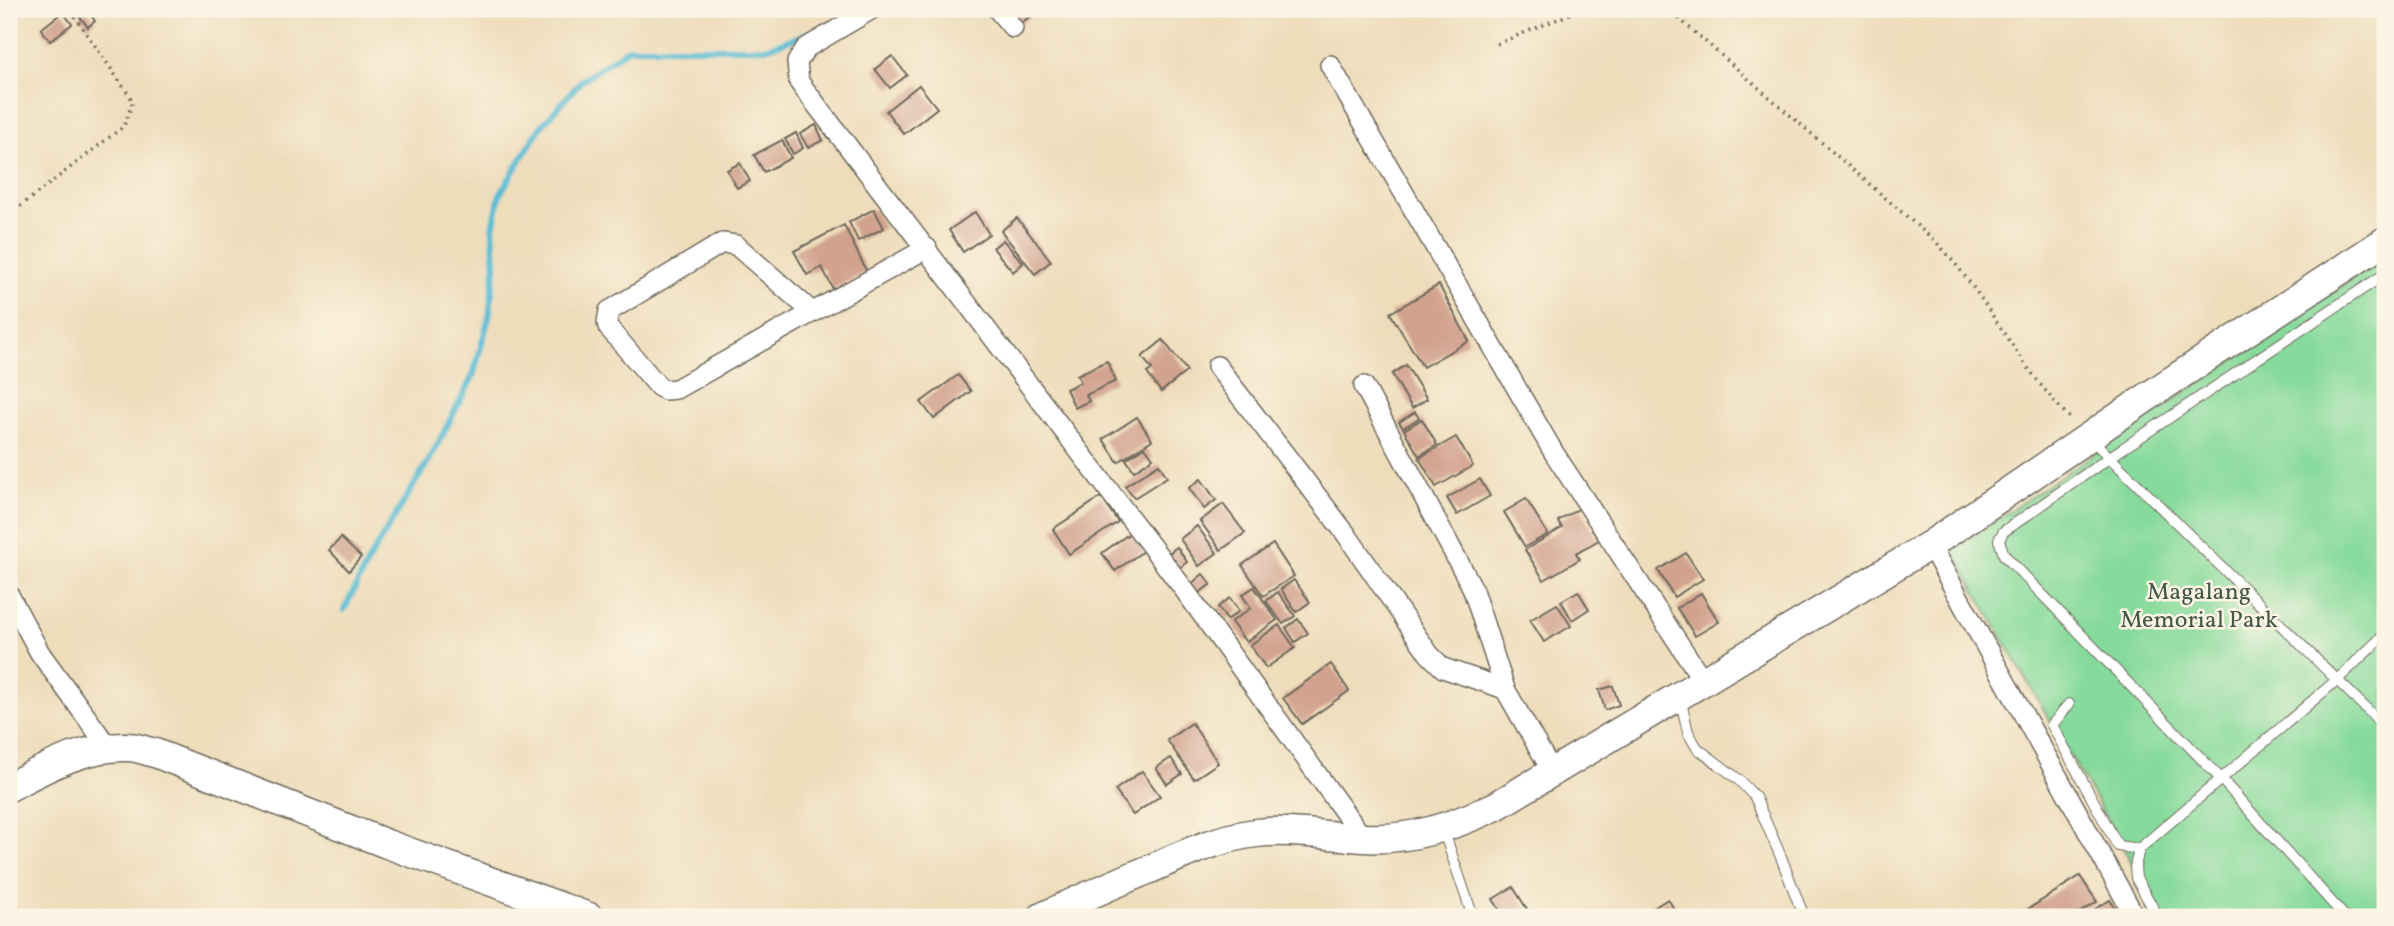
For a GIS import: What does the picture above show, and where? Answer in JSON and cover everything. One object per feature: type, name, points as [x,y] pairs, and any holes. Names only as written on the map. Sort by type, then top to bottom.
[{"type":"street","points":[[872,9],[806,48],[797,62],[799,82],[1183,588],[1363,838]]},
{"type":"street","points":[[997,9],[1013,28]]},
{"type":"street","points":[[1330,65],[1692,689]]},
{"type":"street","points":[[1042,917],[1226,838],[1290,831],[1390,838],[1442,828],[1496,806],[1930,545],[2385,241]]},
{"type":"street","points":[[812,313],[736,245],[722,243],[609,311],[607,322],[608,327],[659,387],[670,391],[812,313],[927,248]]},
{"type":"street","points":[[1217,366],[1346,534],[1429,654],[1443,668],[1505,690]]},
{"type":"street","points":[[1364,386],[1472,587],[1505,690],[1553,773]]},
{"type":"street","points":[[1930,545],[2135,917]]},
{"type":"street","points":[[9,595],[40,653],[108,747]]},
{"type":"street","points":[[9,787],[58,764],[108,747],[131,747],[155,753],[387,844],[589,917]]},
{"type":"lane","points":[[2345,917],[2221,779],[2004,555],[1999,540],[2003,532],[2110,457],[2385,274]]},
{"type":"lane","points":[[2089,437],[2385,727]]},
{"type":"lane","points":[[2158,917],[2136,878],[2134,867],[2138,849],[2338,679],[2385,634]]},
{"type":"lane","points":[[1692,689],[1688,732],[1696,748],[1738,779],[1755,797],[1804,917]]},
{"type":"lane","points":[[2068,704],[2052,726],[2118,846],[2138,849]]},
{"type":"lane","points":[[1442,828],[1473,917]]},
{"type":"path","points":[[9,215],[124,126],[133,102],[70,9]]},
{"type":"path","points":[[1497,44],[1582,9]]},
{"type":"path","points":[[1668,9],[1936,242],[1960,266],[2020,360],[2051,398],[2089,437]]},
{"type":"green space","name":"Magalang Memorial Park","points":[[2385,257],[2385,917],[2163,917],[1952,550]]},
{"type":"building","points":[[1011,9],[1030,9],[1034,14],[1021,23]]},
{"type":"building","points":[[87,10],[95,21],[88,27],[79,16]]},
{"type":"building","points":[[63,12],[72,24],[50,41],[41,29]]},
{"type":"building","points":[[892,56],[907,75],[890,88],[875,69]]},
{"type":"building","points":[[919,85],[937,108],[904,134],[886,111]]},
{"type":"building","points":[[816,125],[823,140],[808,148],[800,134]]},
{"type":"building","points":[[796,133],[803,148],[793,154],[785,139]]},
{"type":"building","points":[[782,140],[791,158],[764,172],[754,155]]},
{"type":"building","points":[[740,163],[750,181],[737,188],[727,170]]},
{"type":"building","points":[[874,209],[884,228],[858,241],[849,222]]},
{"type":"building","points":[[975,212],[989,234],[963,252],[949,230]]},
{"type":"building","points":[[1017,218],[1051,261],[1035,274],[1001,231]]},
{"type":"building","points":[[844,225],[867,272],[833,289],[822,267],[807,275],[794,251]]},
{"type":"building","points":[[1003,240],[1023,263],[1013,272],[993,248]]},
{"type":"building","points":[[1439,285],[1469,341],[1423,367],[1390,313]]},
{"type":"building","points":[[1163,340],[1187,371],[1161,392],[1147,373],[1152,369],[1142,357]]},
{"type":"building","points":[[1107,361],[1116,381],[1086,395],[1089,401],[1075,408],[1066,389],[1081,382],[1077,375]]},
{"type":"building","points":[[1406,365],[1427,399],[1412,408],[1392,374]]},
{"type":"building","points":[[958,375],[971,391],[934,419],[921,402]]},
{"type":"building","points":[[1415,412],[1419,418],[1403,428],[1399,422]]},
{"type":"building","points":[[1137,417],[1152,440],[1118,462],[1103,439]]},
{"type":"building","points":[[1422,419],[1437,445],[1419,456],[1404,430]]},
{"type":"building","points":[[1456,437],[1473,466],[1436,487],[1419,458]]},
{"type":"building","points":[[1145,447],[1153,458],[1134,471],[1126,459]]},
{"type":"building","points":[[1159,464],[1167,477],[1134,498],[1125,486]]},
{"type":"building","points":[[1201,479],[1216,500],[1204,509],[1189,488]]},
{"type":"building","points":[[1480,479],[1490,496],[1457,515],[1447,498]]},
{"type":"building","points":[[1101,497],[1118,522],[1069,554],[1053,529]]},
{"type":"building","points":[[1526,499],[1548,534],[1525,547],[1504,512]]},
{"type":"building","points":[[1223,504],[1245,533],[1221,550],[1200,521]]},
{"type":"building","points":[[1580,508],[1599,540],[1576,553],[1580,559],[1544,580],[1525,550],[1562,528],[1558,521]]},
{"type":"building","points":[[1197,526],[1217,553],[1199,566],[1180,539]]},
{"type":"building","points":[[1133,531],[1146,549],[1115,571],[1102,553]]},
{"type":"building","points":[[341,538],[361,557],[349,571],[329,550]]},
{"type":"building","points":[[1273,544],[1294,576],[1263,596],[1242,565]]},
{"type":"building","points":[[1177,547],[1187,562],[1180,568],[1169,553]]},
{"type":"building","points":[[1686,553],[1703,579],[1674,597],[1658,570]]},
{"type":"building","points":[[1203,574],[1211,584],[1198,594],[1190,585]]},
{"type":"building","points":[[1294,580],[1310,602],[1296,612],[1281,589]]},
{"type":"building","points":[[1254,587],[1277,620],[1246,642],[1231,622],[1251,608],[1242,595]]},
{"type":"building","points":[[1578,591],[1589,609],[1572,620],[1561,601]]},
{"type":"building","points":[[1278,592],[1295,616],[1283,624],[1266,601]]},
{"type":"building","points":[[1701,593],[1719,622],[1695,636],[1677,608]]},
{"type":"building","points":[[1230,598],[1239,611],[1227,620],[1218,607]]},
{"type":"building","points":[[1557,604],[1571,626],[1544,642],[1530,620]]},
{"type":"building","points":[[1298,619],[1308,633],[1295,642],[1286,628]]},
{"type":"building","points":[[1279,625],[1295,648],[1266,668],[1250,645]]},
{"type":"building","points":[[1331,664],[1349,691],[1302,724],[1283,698]]},
{"type":"building","points":[[1613,686],[1619,705],[1605,710],[1599,690]]},
{"type":"building","points":[[1192,723],[1218,763],[1194,779],[1167,740]]},
{"type":"building","points":[[1171,758],[1182,774],[1167,784],[1156,768]]},
{"type":"building","points":[[1142,771],[1160,796],[1133,815],[1115,790]]},
{"type":"building","points":[[2080,876],[2097,902],[2072,917],[2020,917],[2019,915]]},
{"type":"building","points":[[1513,887],[1532,917],[1504,917],[1493,899]]},
{"type":"building","points":[[1668,899],[1677,914],[1672,917],[1639,917]]},
{"type":"building","points":[[2110,900],[2121,917],[2100,917],[2095,909]]},
{"type":"waterway","points":[[344,610],[371,556],[431,457],[473,376],[489,317],[495,269],[493,228],[500,194],[540,128],[581,81],[629,48],[766,48],[818,30]]}]
